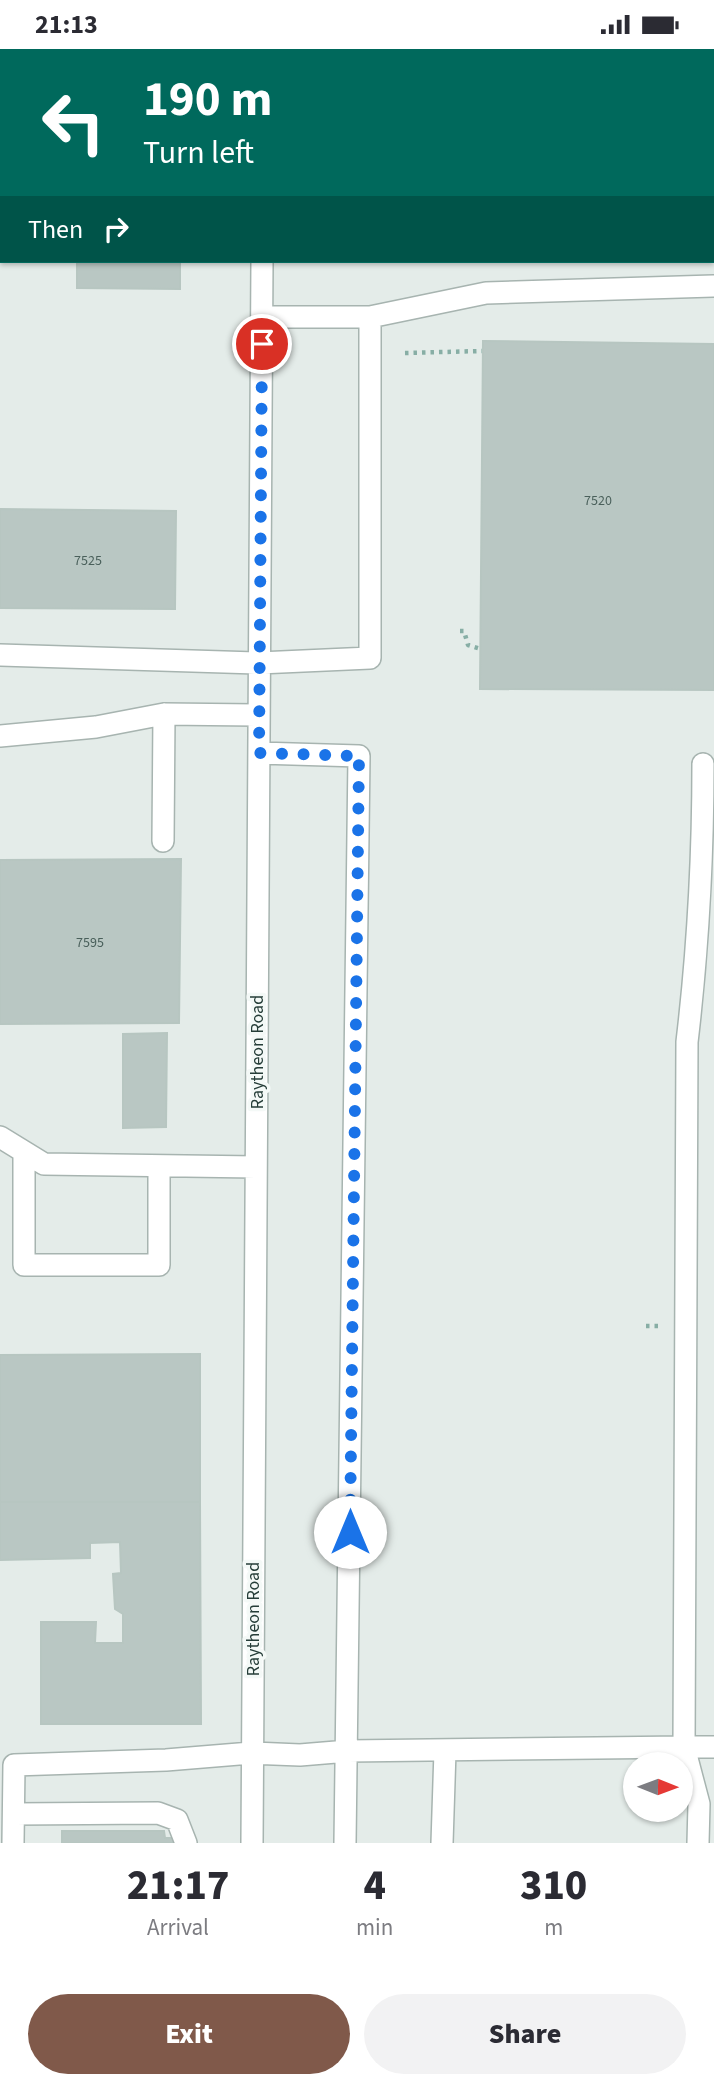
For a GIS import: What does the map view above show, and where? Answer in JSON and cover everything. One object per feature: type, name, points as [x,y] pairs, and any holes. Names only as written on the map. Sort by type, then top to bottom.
[{"type":"street","name":"Raytheon Road","points":[[252,1843],[262,263]]},
{"type":"street","points":[[262,317],[370,317],[486,293],[713,286]]},
{"type":"street","points":[[0,655],[259,663],[370,658],[370,317]]},
{"type":"street","points":[[0,736],[96,727],[164,714],[259,715]]},
{"type":"street","points":[[163,841],[164,714]]},
{"type":"street","points":[[259,753],[359,756],[345,1843]]},
{"type":"street","points":[[698,1843],[699,1804],[684,1747],[687,1042],[701,906],[703,764]]},
{"type":"street","points":[[0,1137],[44,1164],[256,1167]]},
{"type":"street","points":[[24,1152],[24,1265],[159,1265],[159,1165]]},
{"type":"street","points":[[13,1843],[14,1765],[166,1761],[251,1753],[300,1755],[348,1751],[714,1747]]},
{"type":"street","points":[[442,1843],[444,1751]]},
{"type":"street","points":[[14,1814],[158,1813],[177,1820],[186,1843]]},
{"type":"path","points":[[405,353],[482,351]]},
{"type":"path","points":[[460,631],[464,631],[468,645],[481,649]]},
{"type":"building","points":[[77,263],[180,263],[180,289],[77,288]]},
{"type":"building","points":[[483,341],[714,344],[714,690],[480,689]]},
{"type":"building","points":[[0,509],[176,511],[175,609],[0,608]]},
{"type":"building","points":[[181,859],[179,1023],[0,1024],[0,860]]},
{"type":"building","points":[[167,1033],[166,1127],[123,1128],[123,1034]]},
{"type":"building","points":[[200,1354],[200,1502],[0,1502],[0,1355]]},
{"type":"building","points":[[0,1502],[200,1502],[201,1724],[41,1724],[41,1622],[96,1622],[95,1643],[123,1643],[123,1614],[115,1609],[113,1574],[121,1573],[120,1542],[90,1543],[90,1558],[0,1560]]},
{"type":"building","points":[[62,1831],[164,1831],[165,1838],[175,1838],[175,1843],[62,1843]]},
{"type":"route","points":[[262,344],[259,753],[359,756],[350,1532]]}]
